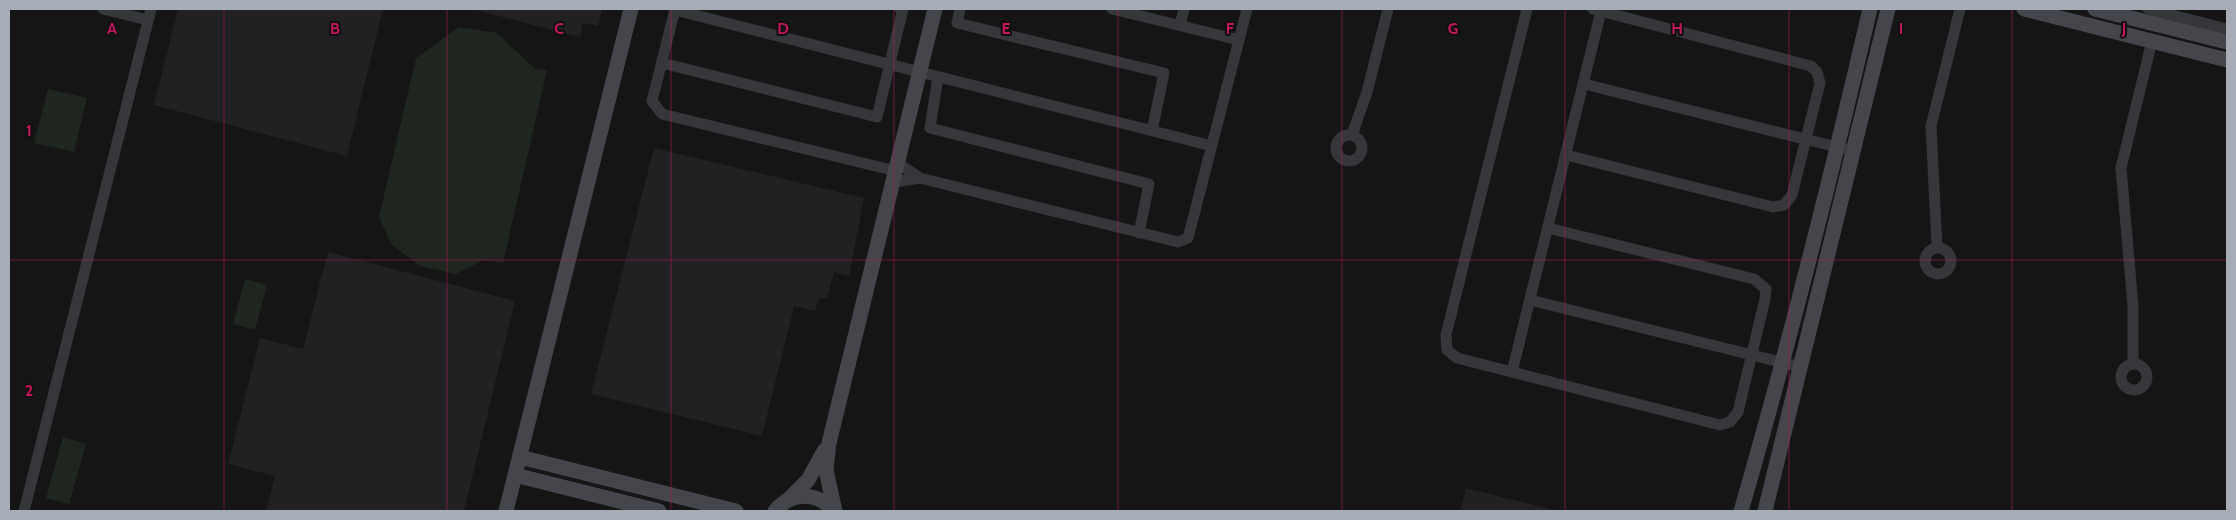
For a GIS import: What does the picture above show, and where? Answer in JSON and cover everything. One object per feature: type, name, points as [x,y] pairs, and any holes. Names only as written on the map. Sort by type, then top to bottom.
[{"type":"street","points":[[24,511],[150,14],[103,9]]},
{"type":"street","points":[[506,511],[632,9]]},
{"type":"street","points":[[662,62],[877,117],[903,10],[900,9]]},
{"type":"street","points":[[834,511],[826,470],[829,444],[935,9]]},
{"type":"street","points":[[960,9],[956,23],[1164,74],[1152,131]]},
{"type":"street","points":[[1112,9],[1239,40]]},
{"type":"street","points":[[1180,25],[1184,9]]},
{"type":"street","points":[[1212,146],[675,10],[652,101],[662,114],[1178,242],[1188,238],[1212,146],[1247,9]]},
{"type":"street","points":[[1352,135],[1367,92],[1388,9]]},
{"type":"street","points":[[1527,9],[1446,335],[1447,350],[1457,358],[1512,372],[1720,424],[1730,422],[1738,412],[1766,289],[1754,279],[1548,228]]},
{"type":"street","points":[[1741,511],[1784,364],[1838,148],[1870,9]]},
{"type":"street","points":[[1765,511],[1888,9]]},
{"type":"street","points":[[1937,248],[1931,126],[1960,9]]},
{"type":"street","points":[[2024,9],[2227,60]]},
{"type":"street","points":[[2095,9],[2227,42]]},
{"type":"street","points":[[2148,9],[2227,29]]},
{"type":"street","points":[[1512,372],[1566,155],[1584,84],[1597,10],[1811,66],[1817,72],[1820,83],[1792,195],[1784,205],[1773,207],[1566,155]]},
{"type":"street","points":[[2133,364],[2133,306],[2121,168],[2152,42]]},
{"type":"street","points":[[938,77],[930,128],[1148,184],[1140,233]]},
{"type":"street","points":[[1584,84],[1854,152]]},
{"type":"street","points":[[896,172],[920,178]]},
{"type":"street","points":[[1530,300],[1801,367]]},
{"type":"street","points":[[775,511],[808,480],[829,444]]},
{"type":"street","points":[[520,457],[736,511]]},
{"type":"street","points":[[515,475],[659,511]]},
{"type":"street","points":[[788,500],[798,496],[809,496],[820,499],[834,511]]},
{"type":"shaded area","points":[[178,9],[383,9],[347,156],[154,105]]},
{"type":"shaded area","points":[[471,9],[602,9],[598,26],[583,23],[580,37]]},
{"type":"shaded area","points":[[459,27],[497,33],[535,69],[547,70],[503,263],[484,260],[456,274],[420,266],[391,244],[379,217],[416,58]]},
{"type":"shaded area","points":[[48,89],[87,98],[74,152],[34,143]]},
{"type":"shaded area","points":[[654,148],[864,198],[849,276],[834,272],[827,299],[819,298],[815,311],[794,306],[762,436],[591,394]]},
{"type":"shaded area","points":[[328,252],[515,301],[464,511],[266,511],[275,476],[228,464],[260,338],[303,349]]},
{"type":"shaded area","points":[[245,279],[267,285],[255,330],[233,324]]},
{"type":"shaded area","points":[[63,437],[86,444],[69,504],[46,498]]},
{"type":"shaded area","points":[[1466,488],[1558,511],[1460,511]]}]
